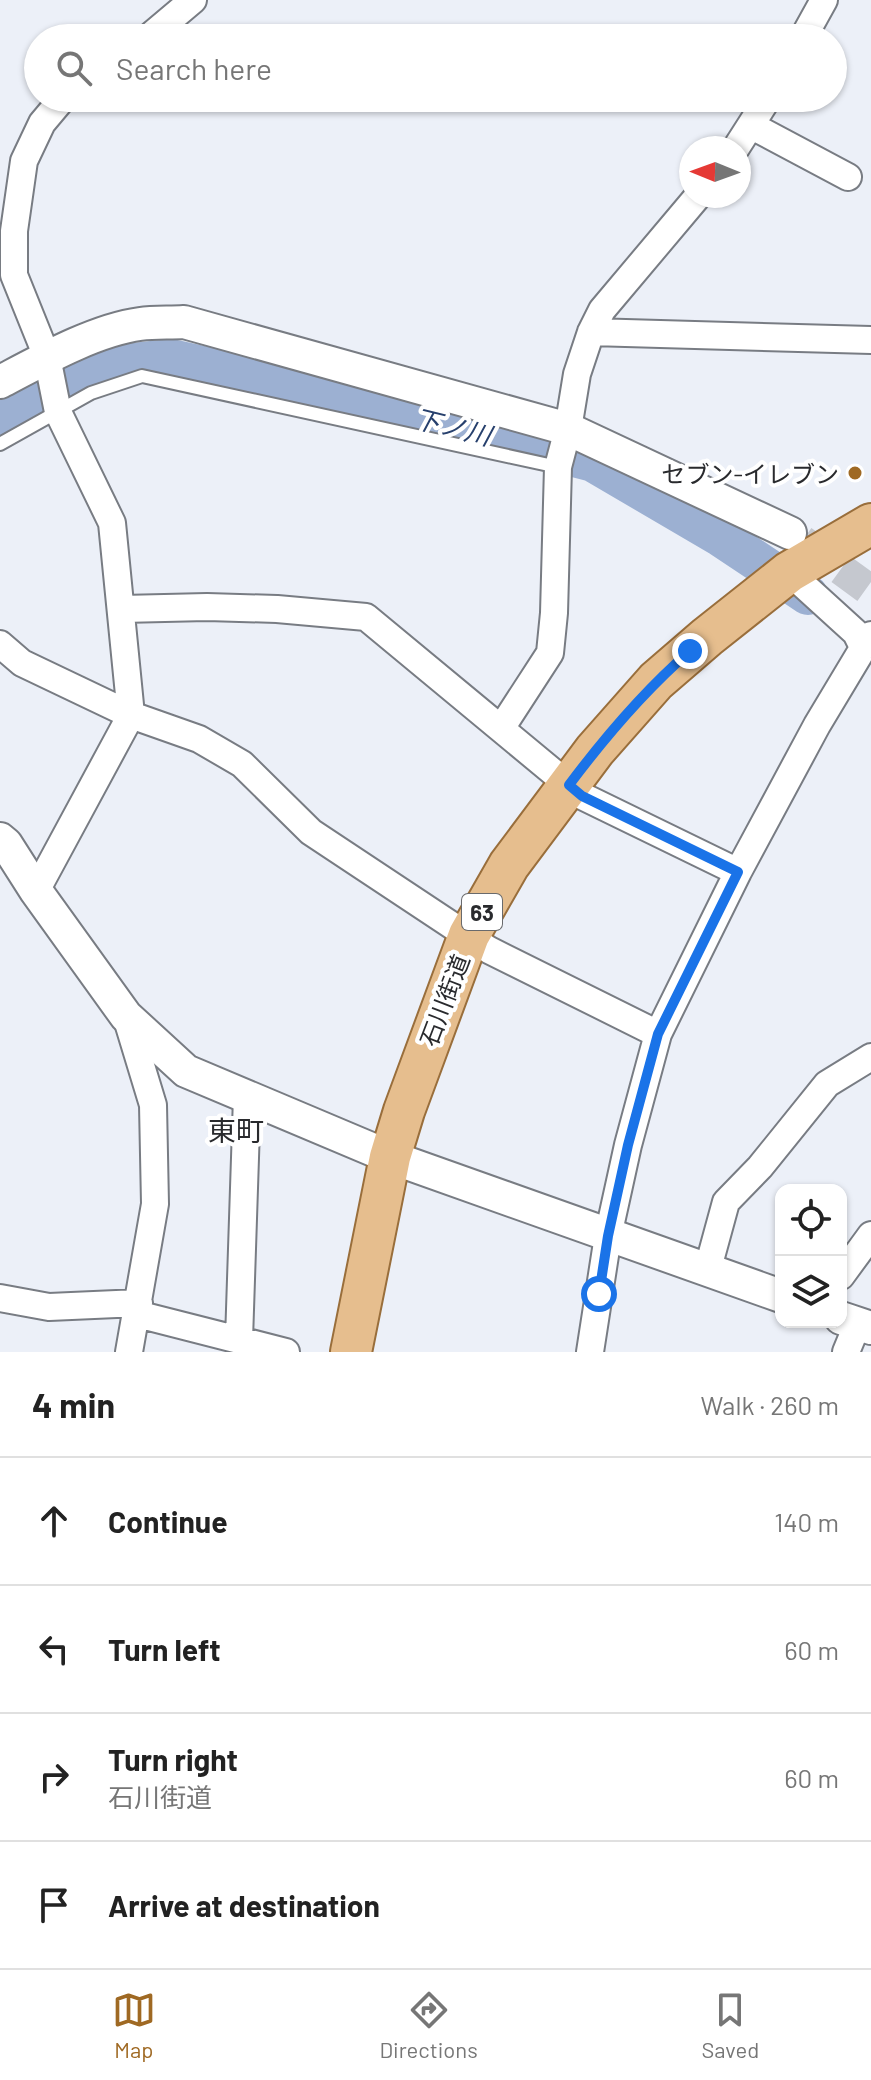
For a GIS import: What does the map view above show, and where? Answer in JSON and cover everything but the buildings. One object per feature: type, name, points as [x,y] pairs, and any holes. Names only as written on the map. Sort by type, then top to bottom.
[{"type":"main road","name":"石川街道","points":[[351,1352],[390,1157],[419,1066],[469,935],[509,865],[595,750],[656,681],[789,572],[871,524]]},
{"type":"street","points":[[165,24],[193,0]]},
{"type":"street","points":[[811,24],[824,0]]},
{"type":"street","points":[[36,891],[131,715],[112,523],[58,412],[47,357],[14,275],[14,231],[24,161],[42,123],[51,112]]},
{"type":"street","points":[[745,136],[760,112]]},
{"type":"street","points":[[752,126],[848,177]]},
{"type":"street","points":[[502,727],[550,653],[558,467],[577,374],[591,332],[602,310],[688,208]]},
{"type":"street","points":[[0,382],[47,357],[138,324],[184,322],[568,429],[790,533]]},
{"type":"street","points":[[591,332],[871,340]]},
{"type":"street","points":[[590,1352],[608,1236],[628,1145],[658,1034],[738,872],[817,725],[867,641],[789,572]]},
{"type":"street","points":[[122,609],[221,607],[366,617],[582,796],[738,872]]},
{"type":"street","points":[[0,644],[22,663],[131,715],[199,739],[242,764],[311,832],[489,950],[658,1034]]},
{"type":"street","points":[[0,839],[126,1016],[186,1071],[390,1157],[775,1294]]},
{"type":"street","points":[[126,1016],[153,1105],[155,1204],[129,1352]]},
{"type":"street","points":[[708,1268],[726,1202],[760,1167],[827,1084],[871,1057]]},
{"type":"street","points":[[239,1340],[247,1097]]},
{"type":"street","points":[[847,1268],[871,1235]]},
{"type":"street","points":[[0,1298],[49,1307],[138,1308],[286,1352]]},
{"type":"lane","points":[[0,444],[91,393],[142,376],[558,467]]},
{"type":"waterway","name":"下ノ川","points":[[0,417],[87,371],[171,359],[329,394],[593,462],[721,537],[808,595]]},
{"type":"tunnel","points":[[802,541],[871,591]]},
{"type":"place","name":"セブン-イレブン","points":[[855,473]]},
{"type":"district","name":"東町","points":[[236,1130]]},
{"type":"route","points":[[599,1294],[628,1145],[658,1034],[738,872],[582,796],[569,785],[595,750],[656,681],[690,651]]}]
